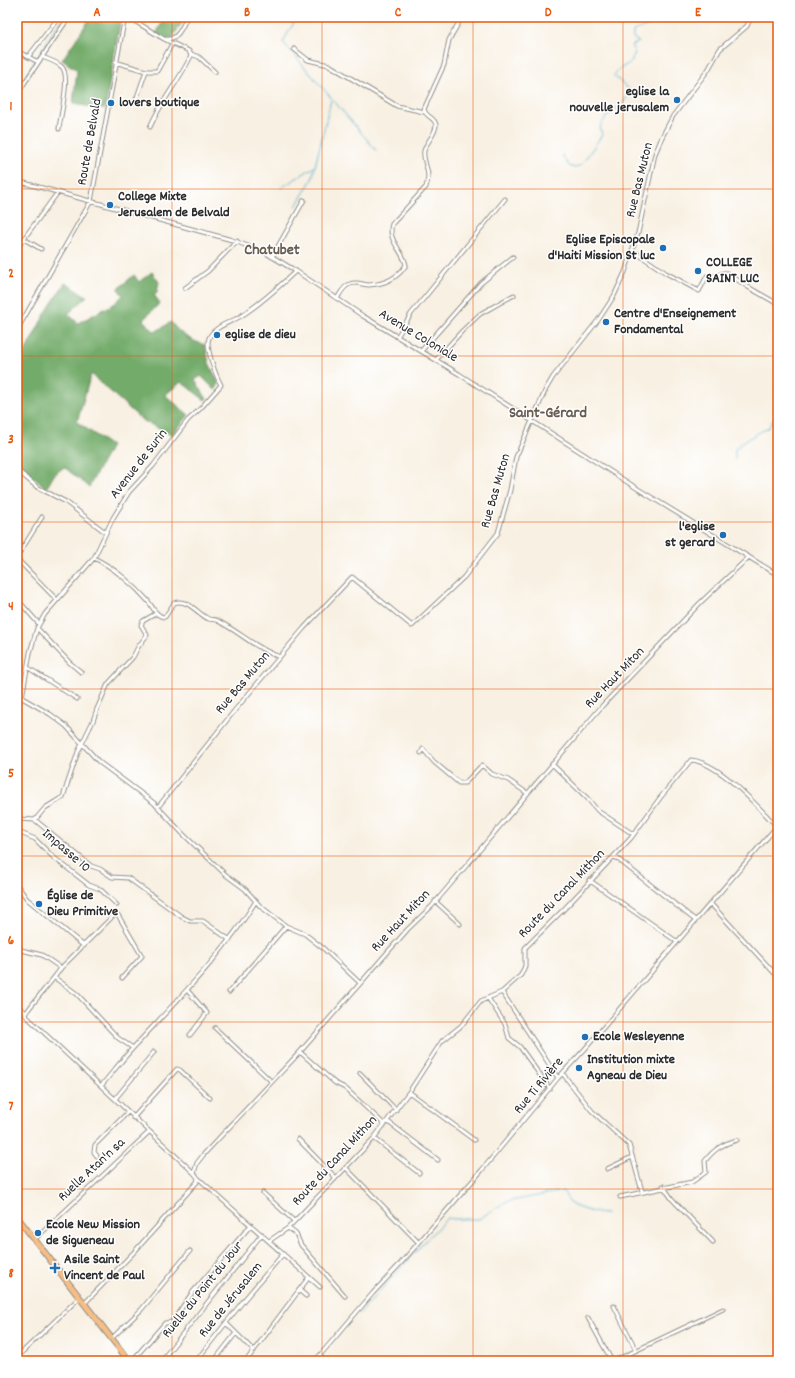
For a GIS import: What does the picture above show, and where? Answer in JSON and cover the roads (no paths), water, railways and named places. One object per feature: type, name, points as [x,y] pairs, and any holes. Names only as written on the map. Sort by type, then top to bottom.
[{"type":"main road","points":[[17,1217],[129,1361]]},
{"type":"street","points":[[28,57],[59,17]]},
{"type":"street","points":[[17,94],[68,17]]},
{"type":"street","points":[[164,39],[170,40],[176,37],[188,17]]},
{"type":"street","points":[[424,112],[427,98],[444,65],[449,40],[462,17]]},
{"type":"street","name":"Rue Bas Muton","points":[[158,807],[215,734],[280,657],[352,577],[412,626],[452,591],[498,533],[510,490],[516,458],[531,420],[553,377],[599,319],[614,296],[632,250],[649,185],[655,154],[662,137],[673,116],[708,70],[720,50],[747,26],[751,17]]},
{"type":"street","name":"Route de Belvald","points":[[17,330],[91,201],[122,26],[125,21],[133,20],[164,39]]},
{"type":"street","points":[[164,39],[199,57],[215,72]]},
{"type":"street","points":[[115,62],[146,71],[157,71],[172,44]]},
{"type":"street","points":[[294,49],[308,60],[329,65],[393,104],[415,111],[424,112],[434,120],[436,127],[424,152],[429,172],[426,187],[392,224],[391,228],[392,240],[405,258],[406,265],[402,272],[392,280],[370,285],[351,283],[345,287],[338,297]]},
{"type":"street","points":[[17,51],[38,62]]},
{"type":"street","points":[[150,127],[157,112],[176,83],[191,54]]},
{"type":"street","points":[[42,57],[62,66],[65,73],[66,83],[58,129]]},
{"type":"street","points":[[136,100],[146,71]]},
{"type":"street","name":"Avenue Coloniale","points":[[17,181],[236,242],[272,257],[338,297],[397,337],[422,350],[778,575]]},
{"type":"street","points":[[17,248],[58,192]]},
{"type":"street","points":[[397,337],[411,314],[505,199]]},
{"type":"street","points":[[272,257],[304,200]]},
{"type":"street","points":[[24,239],[41,249]]},
{"type":"street","points":[[185,288],[208,271],[236,242]]},
{"type":"street","points":[[632,250],[699,291],[707,276],[716,276],[727,273],[778,304]]},
{"type":"street","points":[[422,350],[481,283],[513,257]]},
{"type":"street","name":"Avenue de Surin","points":[[17,705],[22,697],[27,667],[39,624],[56,599],[94,558],[105,532],[129,492],[153,466],[188,420],[221,385],[209,353],[207,343],[210,336],[218,329],[240,317],[269,297],[296,271]]},
{"type":"street","points":[[436,360],[462,331],[480,314],[514,295]]},
{"type":"street","points":[[17,470],[37,487],[66,502],[105,532]]},
{"type":"street","points":[[42,518],[17,558],[56,599]]},
{"type":"street","name":"Rue Haut Miton","points":[[194,1173],[197,1163],[204,1154],[300,1052],[360,983],[435,901],[527,792],[624,684],[700,603],[749,557]]},
{"type":"street","points":[[94,558],[105,564],[142,595],[157,613],[165,617],[174,603],[183,603],[199,611],[210,619],[219,621],[268,653],[280,657]]},
{"type":"street","points":[[17,599],[39,624]]},
{"type":"street","points":[[36,820],[45,808],[63,797],[78,752],[108,684],[133,657],[147,635],[140,625],[143,621],[157,613]]},
{"type":"street","points":[[37,628],[80,672]]},
{"type":"street","points":[[27,667],[77,699]]},
{"type":"street","points":[[17,695],[66,726],[99,762],[158,807],[226,875],[245,890],[256,902],[286,926],[305,934],[324,949],[360,983]]},
{"type":"street","points":[[421,753],[424,749],[434,762],[459,783],[464,783],[482,765],[492,774],[508,780],[527,792]]},
{"type":"street","name":"Route du Canal Mithon","points":[[269,1241],[288,1228],[374,1138],[409,1092],[442,1041],[461,1026],[482,1001],[502,992],[523,972],[526,962],[525,948],[614,856],[633,834],[660,798],[693,760],[713,769],[740,789],[777,825]]},
{"type":"street","points":[[552,764],[587,798],[598,811],[633,834]]},
{"type":"street","points":[[17,838],[18,818],[36,820],[90,866],[100,869],[112,877],[128,878],[182,917],[190,921],[203,921],[230,940]]},
{"type":"street","name":"Rue Ti Rivière","points":[[315,1361],[373,1293],[419,1243],[558,1078],[777,825]]},
{"type":"street","name":"Impasse 10","points":[[18,832],[35,838],[53,857],[89,885],[100,889],[117,905]]},
{"type":"street","points":[[614,856],[695,920]]},
{"type":"street","points":[[590,881],[676,941]]},
{"type":"street","points":[[17,885],[27,899],[84,946]]},
{"type":"street","points":[[435,901],[460,924]]},
{"type":"street","points":[[101,1086],[133,1048],[188,990],[230,940],[256,902]]},
{"type":"street","points":[[710,903],[778,977]]},
{"type":"street","points":[[25,1012],[55,978],[61,968],[114,916],[118,915],[142,956],[122,978]]},
{"type":"street","points":[[229,992],[286,926]]},
{"type":"street","points":[[17,949],[42,955],[61,968]]},
{"type":"street","points":[[55,978],[77,994],[118,1038],[133,1048]]},
{"type":"street","points":[[188,990],[207,1013],[190,1035]]},
{"type":"street","points":[[502,992],[558,1078]]},
{"type":"street","points":[[488,998],[505,1024],[509,1038],[520,1047],[550,1089]]},
{"type":"street","points":[[17,1006],[116,1099],[133,1118],[320,1287]]},
{"type":"street","points":[[215,1028],[271,1082]]},
{"type":"street","points":[[17,1056],[21,1049]]},
{"type":"street","points":[[116,1099],[154,1052]]},
{"type":"street","points":[[300,1052],[335,1084],[345,1088],[385,1125]]},
{"type":"street","points":[[133,1118],[176,1069],[180,1070],[210,1098]]},
{"type":"street","points":[[360,1073],[396,1110]]},
{"type":"street","points":[[563,1074],[592,1111],[627,1142],[642,1191]]},
{"type":"street","points":[[409,1092],[474,1140]]},
{"type":"street","points":[[97,1156],[94,1152],[95,1145],[128,1112]]},
{"type":"street","points":[[387,1121],[438,1160]]},
{"type":"street","name":"Ruelle Atan'n sa","points":[[34,1240],[149,1132]]},
{"type":"street","points":[[374,1138],[419,1173]]},
{"type":"street","points":[[298,1139],[336,1178]]},
{"type":"street","points":[[620,1197],[663,1186],[692,1182],[706,1172],[705,1161],[708,1156],[722,1144],[737,1140]]},
{"type":"street","points":[[607,1169],[632,1157]]},
{"type":"street","points":[[346,1168],[419,1243]]},
{"type":"street","points":[[84,1304],[184,1197],[198,1178]]},
{"type":"street","points":[[663,1186],[672,1200],[713,1242]]},
{"type":"street","points":[[263,1193],[294,1221]]},
{"type":"street","points":[[132,1361],[165,1323],[172,1322],[192,1293],[251,1224]]},
{"type":"street","points":[[288,1228],[296,1234],[301,1245],[344,1296]]},
{"type":"street","name":"Ruelle du Point du Jour","points":[[161,1361],[262,1234]]},
{"type":"street","points":[[111,1339],[141,1310],[190,1251]]},
{"type":"street","name":"Rue de Jérusalem","points":[[196,1361],[283,1254]]},
{"type":"street","points":[[246,1361],[309,1277]]},
{"type":"street","points":[[299,1290],[306,1296]]},
{"type":"street","points":[[17,1357],[79,1298]]},
{"type":"street","points":[[614,1306],[636,1350]]},
{"type":"street","points":[[588,1318],[613,1361],[723,1309]]},
{"type":"street","points":[[226,1323],[254,1351]]},
{"type":"street","points":[[214,1361],[236,1333]]},
{"type":"street","points":[[320,1355],[324,1361]]},
{"type":"waterway","points":[[17,89],[63,17]]},
{"type":"waterway","points":[[297,17],[283,42],[376,150]]},
{"type":"waterway","points":[[562,155],[569,166],[575,168],[582,164],[602,135],[600,127],[607,116],[624,102],[629,89],[614,76],[618,70],[631,62],[635,52],[631,46],[639,42],[633,38],[633,31],[652,24],[651,17]]},
{"type":"waterway","points":[[296,206],[312,179],[331,100]]},
{"type":"waterway","points":[[281,188],[314,167]]},
{"type":"waterway","points":[[735,459],[735,449],[744,441],[769,427],[778,410]]},
{"type":"waterway","points":[[429,1237],[447,1218],[479,1219],[505,1202],[563,1191],[572,1205],[581,1209],[606,1214]]},
{"type":"waterway","points":[[360,1313],[428,1238]]},
{"type":"place","name":"eglise la nouvelle jerusalem","points":[[677,100]]},
{"type":"place","name":"lovers boutique","points":[[111,103]]},
{"type":"place","name":"College Mixte Jerusalem de Belvald","points":[[110,205]]},
{"type":"place","name":"Eglise Episcopale d'Haiti Mission St luc","points":[[663,248]]},
{"type":"place","name":"COLLEGE SAINT LUC","points":[[698,271]]},
{"type":"place","name":"Centre d'Enseignement Fondamental","points":[[606,322]]},
{"type":"place","name":"eglise de dieu","points":[[217,335]]},
{"type":"place","name":"l'eglise st gerard","points":[[723,535]]},
{"type":"place","name":"Église de Dieu Primitive","points":[[39,904]]},
{"type":"place","name":"Ecole Wesleyenne","points":[[585,1037]]},
{"type":"place","name":"Institution mixte Agneau de Dieu","points":[[579,1068]]},
{"type":"place","name":"Ecole New Mission de Sigueneau","points":[[38,1233]]},
{"type":"place","name":"Asile Saint Vincent de Paul","points":[[55,1268]]},
{"type":"district","name":"Chatubet","points":[[272,250]]},
{"type":"district","name":"Saint-Gérard","points":[[548,413]]}]
